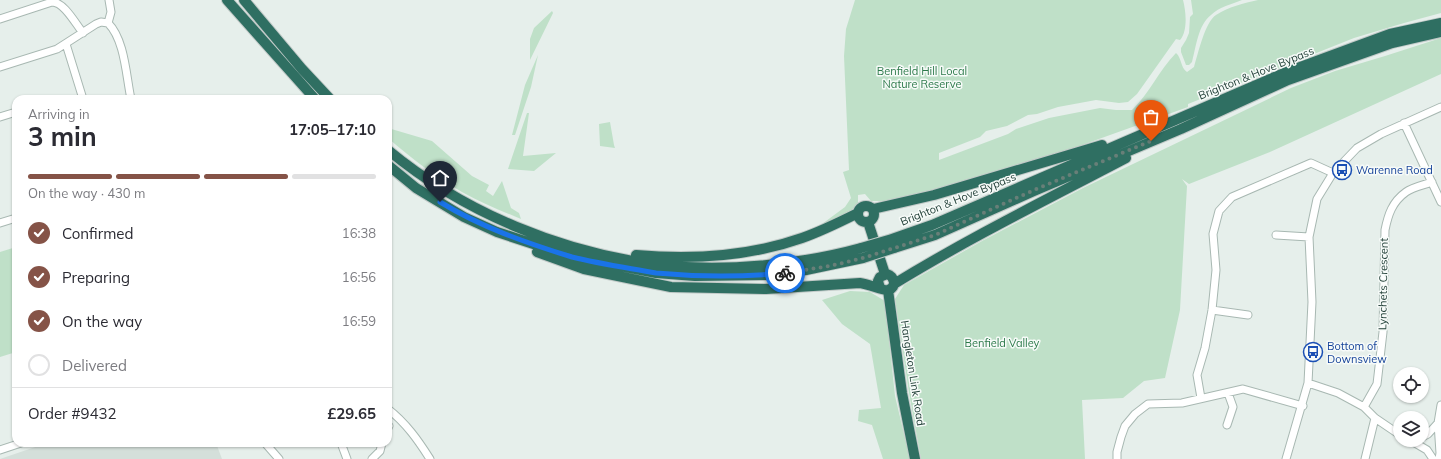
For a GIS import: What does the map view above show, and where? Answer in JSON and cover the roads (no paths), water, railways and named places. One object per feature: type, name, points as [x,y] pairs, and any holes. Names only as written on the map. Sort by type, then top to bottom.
[{"type":"highway","points":[[227,0],[311,95]]},
{"type":"highway","points":[[244,0],[302,69],[326,95]]},
{"type":"highway","name":"Brighton & Hove Bypass","points":[[392,168],[416,188],[464,216],[497,232],[573,257],[656,273],[695,276],[746,276],[787,273],[830,266],[862,253],[893,243],[1284,73],[1390,34],[1441,23]]},
{"type":"highway","name":"Brighton & Hove Bypass","points":[[893,243],[935,235],[1034,190],[1181,129],[1288,80],[1392,43],[1441,32]]},
{"type":"highway","points":[[497,232],[535,251],[584,269],[671,287],[766,289],[860,283],[888,287],[922,266],[975,237],[1181,129]]},
{"type":"highway","points":[[563,244],[599,251],[658,257],[717,257],[755,252],[782,245],[816,233],[858,213],[864,206],[869,206],[873,209],[934,195],[1144,133]]},
{"type":"highway","name":"Brighton & Hove Bypass","points":[[392,153],[406,165],[448,192],[496,219],[563,244],[608,256],[660,265],[703,268],[760,266],[796,262],[845,253],[862,253]]},
{"type":"highway","points":[[868,222],[874,216],[873,209]]},
{"type":"highway","points":[[858,213],[861,220],[868,222]]},
{"type":"highway","points":[[868,222],[885,274],[878,283],[888,287]]},
{"type":"highway","name":"Hangleton Link Road","points":[[888,287],[902,393],[915,459]]},
{"type":"street","points":[[109,0],[111,12],[108,23],[117,38],[122,51],[130,95]]},
{"type":"street","points":[[0,18],[52,2],[57,2],[62,6],[83,33]]},
{"type":"street","points":[[0,67],[57,49],[101,22],[108,23]]},
{"type":"street","points":[[66,44],[82,95]]},
{"type":"street","points":[[1286,459],[1303,406],[1308,383],[1312,302],[1309,237],[1318,199],[1333,173],[1357,148],[1441,107]]},
{"type":"street","points":[[0,117],[12,113]]},
{"type":"street","points":[[1404,124],[1441,202]]},
{"type":"street","points":[[1201,398],[1197,375],[1205,348],[1212,310],[1216,270],[1213,234],[1219,211],[1232,197],[1311,163],[1333,173]]},
{"type":"street","name":"Lynchets Crescent","points":[[1364,407],[1377,384],[1383,332],[1385,230],[1388,214],[1406,192],[1432,182]]},
{"type":"street","points":[[0,223],[12,219]]},
{"type":"street","points":[[1276,235],[1309,237]]},
{"type":"street","points":[[1212,310],[1248,315]]},
{"type":"street","points":[[1308,383],[1338,393],[1364,407],[1393,430]]},
{"type":"street","points":[[1117,459],[1117,452],[1125,426],[1135,414],[1148,404],[1182,403],[1243,389],[1303,406]]},
{"type":"street","points":[[1227,425],[1232,407],[1228,393]]},
{"type":"street","points":[[1439,459],[1438,423],[1441,405]]},
{"type":"street","points":[[392,413],[405,424],[430,459]]},
{"type":"street","points":[[1365,459],[1376,418]]},
{"type":"street","points":[[1429,433],[1438,423]]},
{"type":"street","points":[[0,450],[12,446]]},
{"type":"street","points":[[271,447],[279,459]]},
{"type":"street","points":[[342,447],[347,459]]},
{"type":"street","points":[[372,459],[380,451],[381,447]]},
{"type":"street","points":[[1422,447],[1427,450],[1433,459]]},
{"type":"place","name":"Warenne Road","points":[[1342,170]]},
{"type":"place","name":"Bottom of Downsview","points":[[1313,352]]},
{"type":"park label","name":"Benfield Hill Local Nature Reserve","points":[[922,77]]},
{"type":"park label","name":"Benfield Valley","points":[[1002,343]]}]
